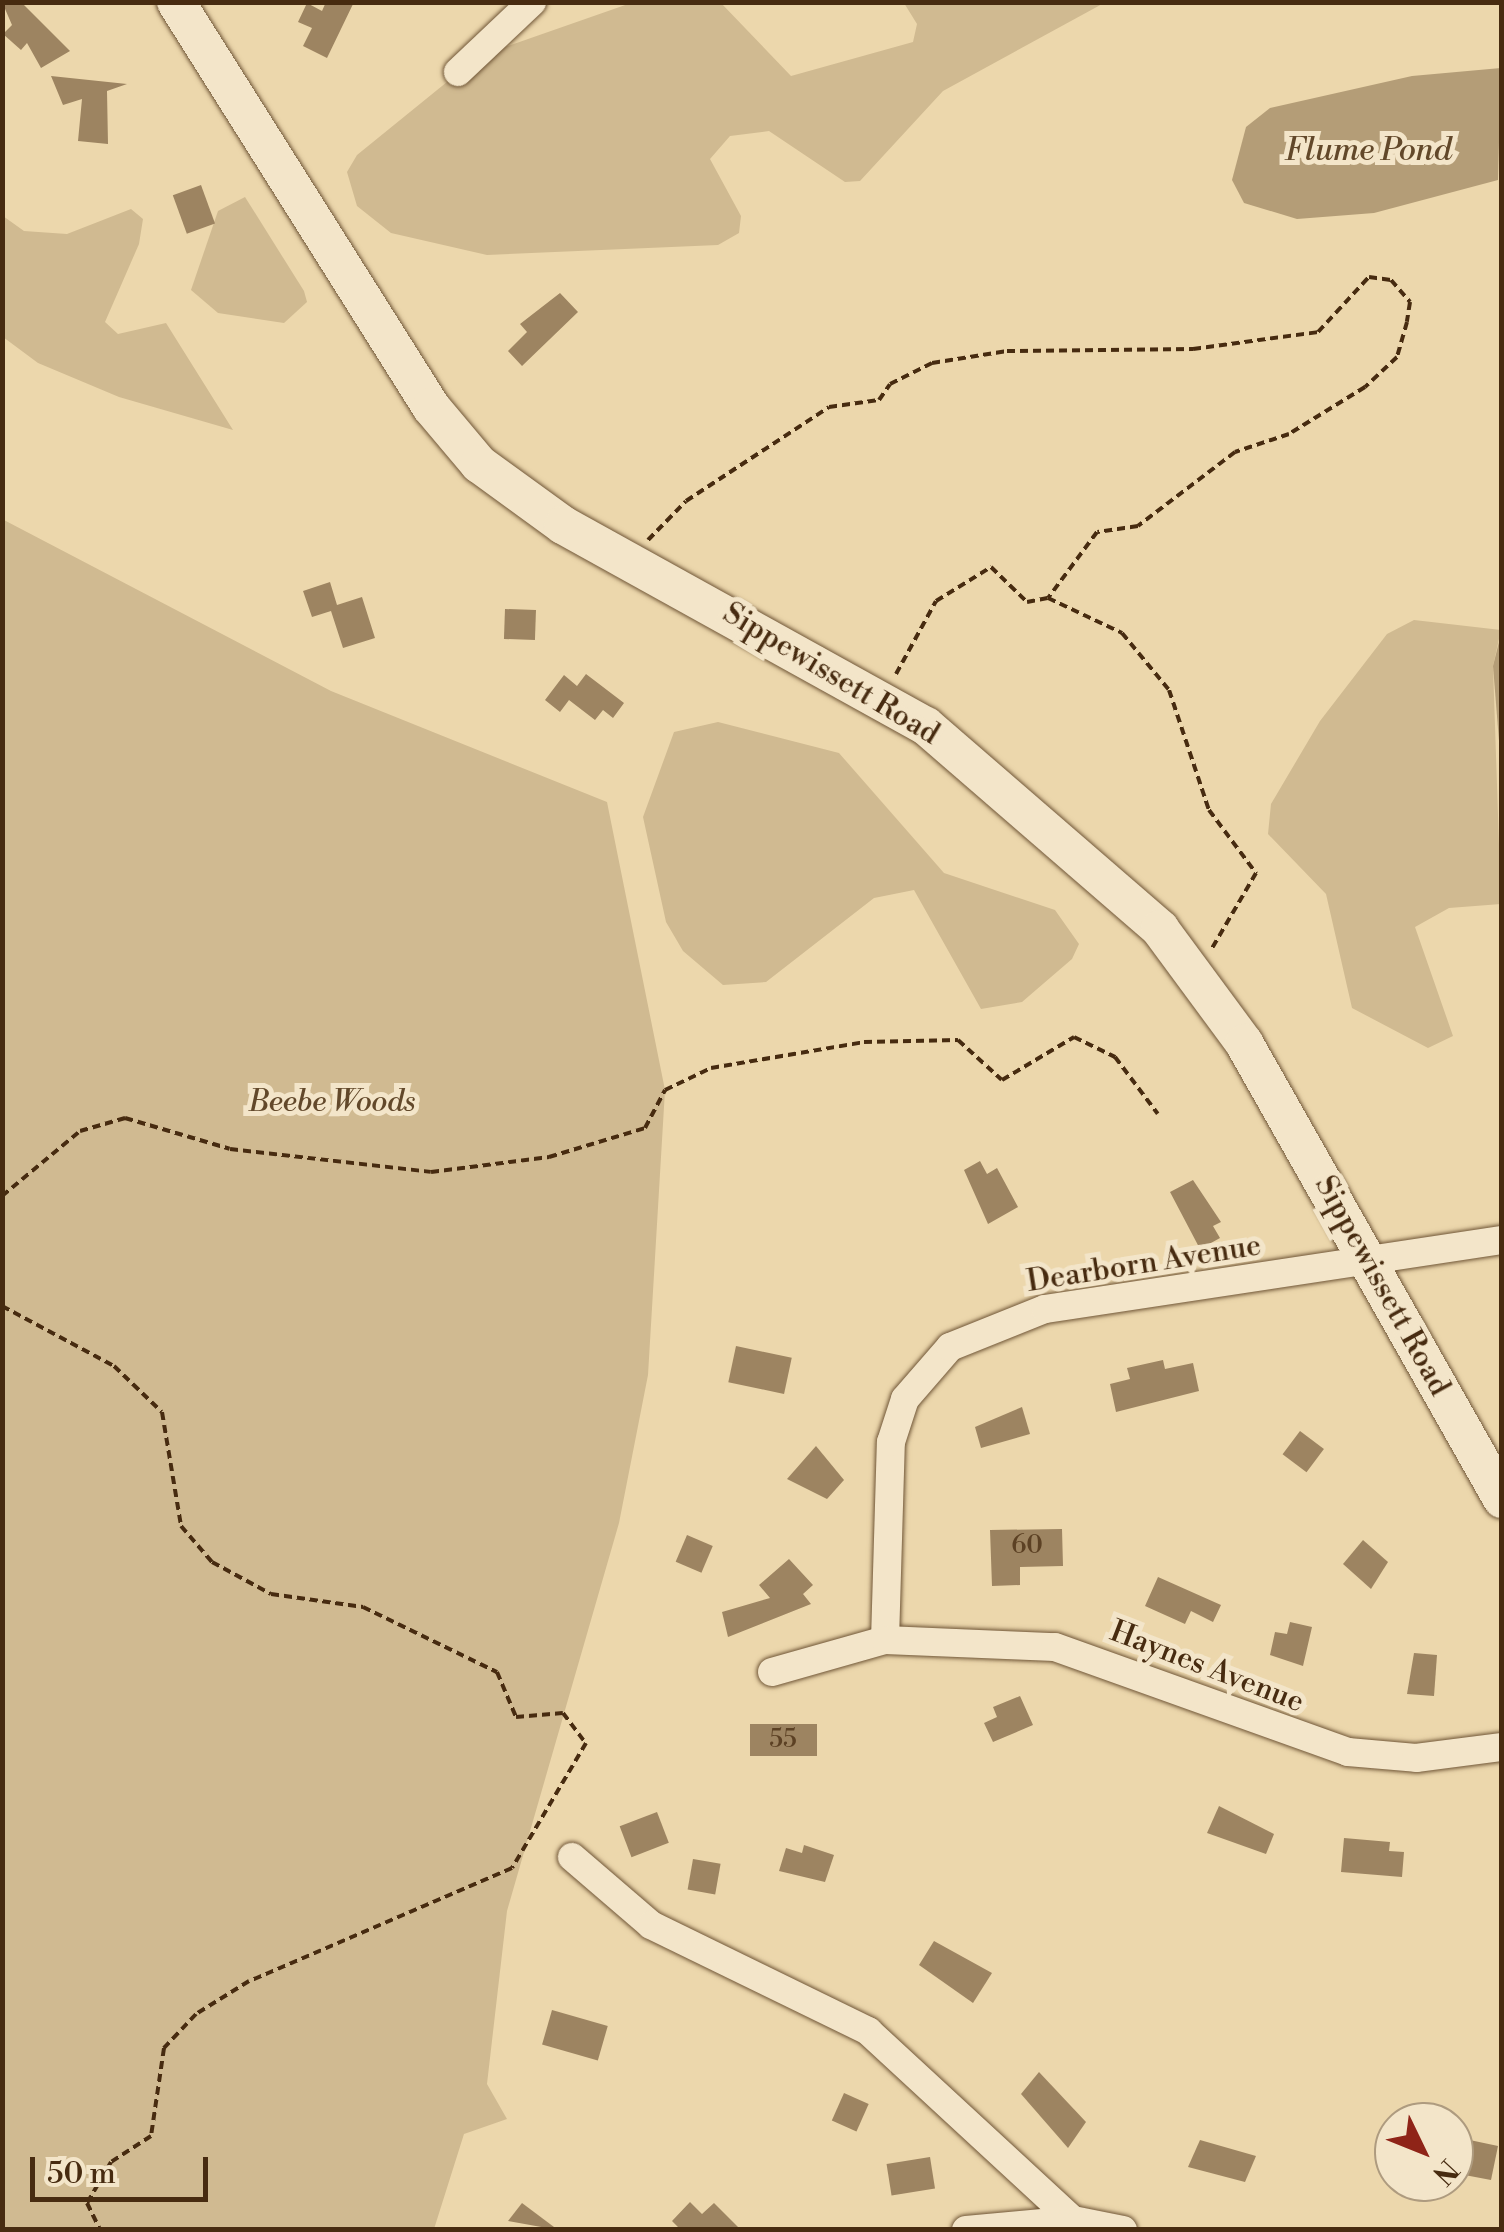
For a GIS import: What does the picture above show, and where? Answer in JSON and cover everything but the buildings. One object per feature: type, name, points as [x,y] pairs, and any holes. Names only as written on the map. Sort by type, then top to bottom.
[{"type":"main road","name":"Sippewissett Road","points":[[176,2],[456,438],[531,505],[889,702],[1094,868],[1196,970],[1502,1499]]},
{"type":"street","points":[[458,72],[532,2]]},
{"type":"street","name":"Dearborn Avenue","points":[[886,1640],[891,1442],[905,1399],[950,1347],[1045,1309],[1502,1240]]},
{"type":"street","name":"Haynes Avenue","points":[[772,1672],[886,1640],[1073,1651],[1267,1730],[1348,1752],[1416,1758],[1502,1747]]},
{"type":"street","points":[[572,1857],[651,1925],[868,2031],[1073,2220]]},
{"type":"street","points":[[966,2230],[1073,2220],[1123,2230]]},
{"type":"path","points":[[643,568],[660,524],[728,471],[829,407],[879,400],[890,384],[932,362],[1007,351],[1193,349],[1318,332],[1369,278],[1391,280],[1410,302],[1407,322],[1396,356],[1365,388],[1289,434],[1235,452],[1138,526],[1096,532],[1048,598]]},
{"type":"path","points":[[889,702],[909,640],[964,578],[991,567],[1027,602],[1048,598],[1122,633],[1147,656],[1169,690],[1208,810],[1256,872],[1196,970]]},
{"type":"path","points":[[2,1196],[80,1131],[125,1118],[230,1149],[431,1172],[549,1157],[645,1128],[665,1090],[712,1068],[864,1042],[958,1040],[1002,1080],[1074,1036],[1115,1057],[1158,1114]]},
{"type":"path","points":[[2,1306],[114,1366],[162,1412],[180,1526],[212,1562],[271,1594],[363,1607],[497,1672],[516,1717],[563,1713],[586,1743],[512,1868],[249,1981],[196,2014],[164,2048],[152,2136],[111,2162],[87,2203],[100,2230]]},
{"type":"green space","points":[[631,3],[721,3],[791,76],[913,42],[917,24],[904,3],[1104,3],[943,91],[860,181],[845,182],[769,131],[730,136],[710,159],[741,216],[739,233],[718,245],[487,255],[391,233],[357,206],[347,172],[357,155],[479,56]]},
{"type":"green space","points":[[245,197],[304,291],[307,302],[284,323],[218,313],[191,290],[218,211]]},
{"type":"green space","points":[[131,209],[143,219],[139,244],[105,322],[118,334],[166,323],[233,430],[119,397],[38,363],[3,337],[3,216],[24,231],[67,234]]},
{"type":"green space","name":"Beebe Woods","points":[[2,519],[331,691],[607,802],[665,1090],[648,1375],[619,1523],[507,1911],[487,2084],[507,2119],[464,2134],[434,2229],[3,2229]]},
{"type":"green space","points":[[1414,620],[1501,630],[1493,666],[1501,904],[1449,908],[1415,927],[1453,1036],[1428,1048],[1352,1008],[1326,894],[1268,834],[1271,804],[1320,721],[1387,634]]},
{"type":"green space","points":[[718,722],[839,753],[944,873],[1055,910],[1079,944],[1072,959],[1022,1002],[981,1009],[914,890],[874,898],[766,982],[723,985],[683,951],[666,922],[643,817],[674,732]]},
{"type":"water","name":"Flume Pond","points":[[1501,68],[1498,180],[1374,213],[1297,219],[1244,203],[1232,180],[1246,127],[1270,108],[1412,76]]},
{"type":"water","points":[[1502,634],[1501,766],[1493,666]]}]
